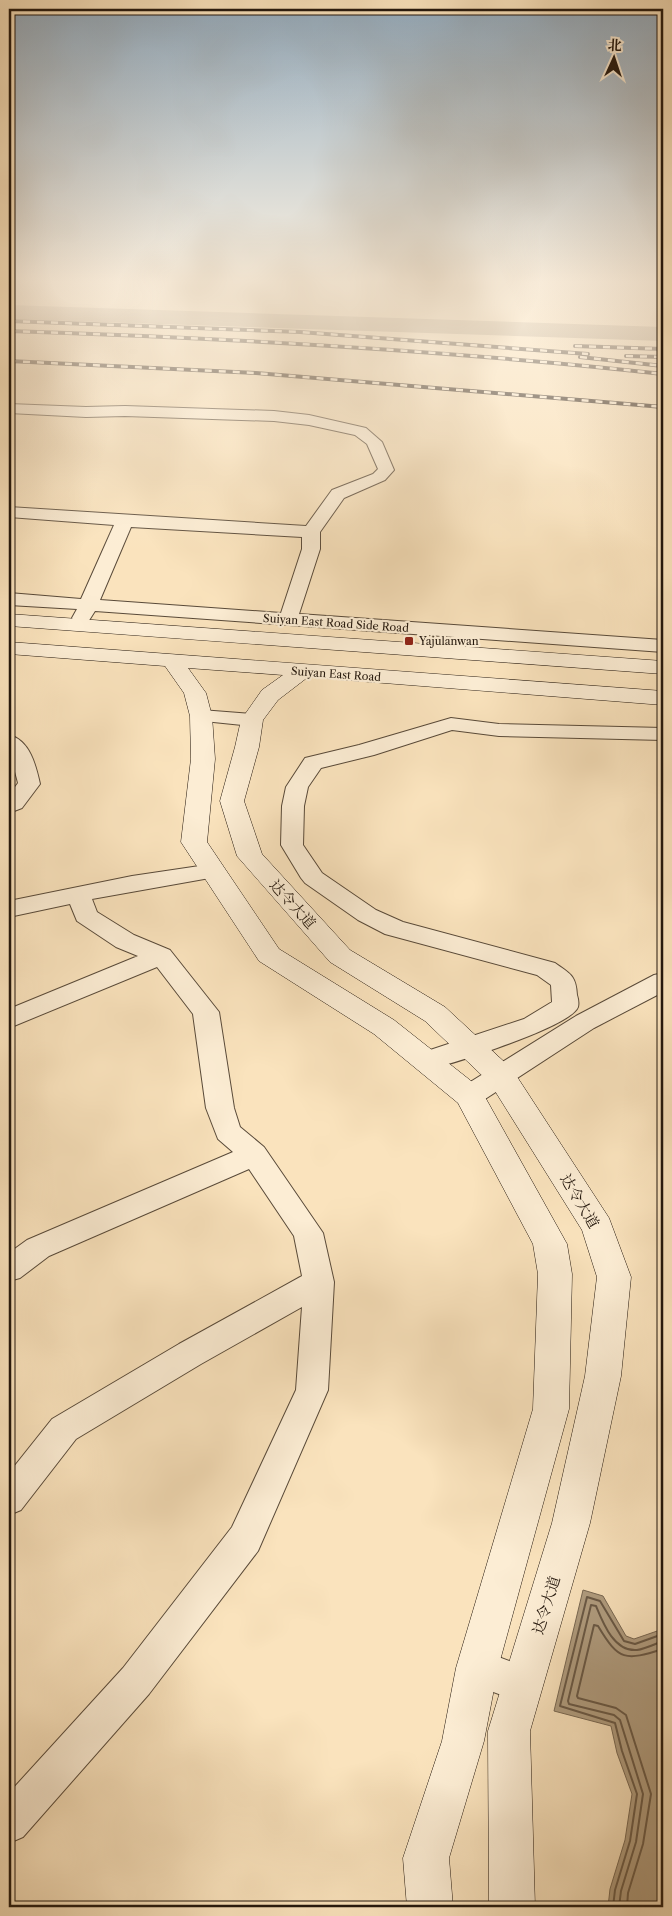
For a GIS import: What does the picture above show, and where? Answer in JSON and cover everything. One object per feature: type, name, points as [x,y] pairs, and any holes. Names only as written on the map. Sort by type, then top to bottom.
[{"type":"street","points":[[9,408],[86,412],[125,411],[274,416],[309,420],[360,431],[374,442],[386,470],[379,476],[338,494],[311,532],[311,549],[288,619]]},
{"type":"street","points":[[9,512],[311,532]]},
{"type":"street","points":[[74,625],[84,614],[125,521]]},
{"type":"street","name":"Suiyan East Road Side Road","points":[[9,599],[663,646]]},
{"type":"street","points":[[9,620],[663,668]]},
{"type":"street","name":"Suiyan East Road","points":[[9,648],[663,698]]},
{"type":"street","points":[[172,661],[194,693],[201,716],[203,759],[194,842],[269,955],[384,1027],[469,1096],[550,1244],[555,1274],[551,1409],[477,1668],[463,1741],[426,1858],[430,1907]]},
{"type":"street","name":"达令大道","points":[[303,671],[270,695],[252,720],[247,747],[232,801],[250,856],[340,956],[435,1014],[501,1076],[597,1227],[614,1277],[603,1376],[571,1523],[509,1731],[512,1907]]},
{"type":"street","points":[[201,716],[252,720]]},
{"type":"street","points":[[427,1061],[533,1025],[565,1006],[564,982],[546,969],[394,928],[367,915],[313,878],[292,844],[293,806],[297,787],[314,763],[366,750],[451,724],[499,730],[663,734]]},
{"type":"street","points":[[9,741],[24,760],[29,784],[9,806]]},
{"type":"street","points":[[9,908],[132,883],[213,870]]},
{"type":"street","points":[[9,1823],[136,1681],[245,1539],[312,1390],[319,1282],[308,1233],[254,1154],[228,1132],[220,1108],[206,1012],[161,956],[125,941],[86,916],[78,894]]},
{"type":"street","points":[[9,1019],[161,956]]},
{"type":"street","points":[[469,1096],[585,1022],[663,981]]},
{"type":"street","points":[[9,1269],[38,1248],[254,1154]]},
{"type":"street","points":[[9,1498],[64,1429],[190,1354],[319,1282]]},
{"type":"street","points":[[477,1668],[523,1684]]},
{"type":"water","points":[[583,1590],[603,1596],[626,1636],[634,1639],[663,1629],[663,1907],[608,1907],[610,1889],[625,1840],[632,1794],[617,1753],[611,1726],[554,1711]]},
{"type":"railway","points":[[261,373],[663,407]]},
{"type":"railway","points":[[657,373],[663,374]]},
{"type":"place","name":"Yajulanwan","points":[[409,641]]}]
